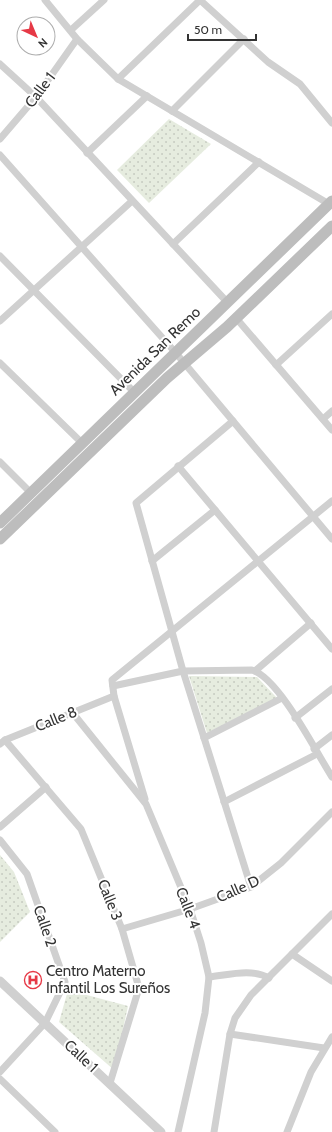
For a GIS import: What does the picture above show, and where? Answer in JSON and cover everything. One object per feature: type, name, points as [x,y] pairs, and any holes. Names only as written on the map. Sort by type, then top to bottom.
[{"type":"main road","name":"Avenida San Remo","points":[[0,523],[175,352],[331,203]]},
{"type":"main road","name":"Avenida San Remo","points":[[0,539],[184,362],[236,318],[332,226]]},
{"type":"street","points":[[46,0],[76,38],[118,79],[331,203]]},
{"type":"street","points":[[71,30],[104,0]]},
{"type":"street","points":[[118,79],[200,0],[268,62],[300,84],[332,124]]},
{"type":"street","name":"Calle 1","points":[[0,140],[36,97],[76,38]]},
{"type":"street","points":[[172,111],[244,39]]},
{"type":"street","points":[[0,64],[36,97],[228,303]]},
{"type":"street","points":[[87,153],[147,96]]},
{"type":"street","points":[[0,155],[184,362],[332,539]]},
{"type":"street","points":[[173,244],[259,162]]},
{"type":"street","points":[[0,321],[132,201]]},
{"type":"street","points":[[0,256],[134,392]]},
{"type":"street","points":[[276,365],[332,314]]},
{"type":"street","points":[[236,318],[332,430]]},
{"type":"street","points":[[0,363],[82,443]]},
{"type":"street","points":[[323,419],[332,411]]},
{"type":"street","points":[[234,421],[178,466],[136,503],[171,632],[251,886]]},
{"type":"street","points":[[0,462],[31,493]]},
{"type":"street","points":[[178,466],[332,649]]},
{"type":"street","points":[[146,804],[114,696],[112,680],[332,501]]},
{"type":"street","points":[[152,561],[215,510]]},
{"type":"street","points":[[255,671],[311,623]]},
{"type":"street","points":[[113,686],[183,671],[255,671],[270,681],[332,777]]},
{"type":"street","points":[[295,718],[332,689]]},
{"type":"street","name":"Calle 8","points":[[3,742],[72,712],[114,696]]},
{"type":"street","points":[[204,738],[282,698]]},
{"type":"street","name":"Calle 4","points":[[72,712],[146,804],[190,909],[201,943],[209,977],[205,1013],[178,1132]]},
{"type":"street","points":[[224,802],[316,751],[332,735]]},
{"type":"street","name":"Calle 3","points":[[3,742],[46,787],[80,829],[122,929],[139,988],[110,1083]]},
{"type":"street","points":[[0,827],[46,787]]},
{"type":"street","name":"Calle D","points":[[122,929],[190,909],[251,886],[277,867],[332,812]]},
{"type":"street","name":"Calle 2","points":[[0,840],[27,874],[65,982],[45,1023],[0,1072]]},
{"type":"street","points":[[214,1132],[230,1034],[235,1018],[241,1008],[268,978],[332,914]]},
{"type":"street","points":[[292,954],[332,982]]},
{"type":"street","points":[[209,977],[253,972],[262,974],[268,978]]},
{"type":"street","name":"Calle 1","points":[[0,981],[161,1132]]},
{"type":"street","points":[[230,1034],[324,1048]]},
{"type":"street","points":[[287,1132],[311,1072],[324,1048],[332,1037]]},
{"type":"street","points":[[0,1079],[55,1132]]},
{"type":"shaded area","points":[[169,119],[211,144],[149,203],[117,170]]},
{"type":"shaded area","points":[[189,676],[257,677],[277,698],[207,733]]},
{"type":"shaded area","points":[[0,855],[14,872],[30,912],[0,942]]},
{"type":"shaded area","points":[[68,990],[128,1006],[114,1070],[59,1022]]},
{"type":"place","name":"Centro Materno Infantil Los Sureños","points":[[33,980]]}]
